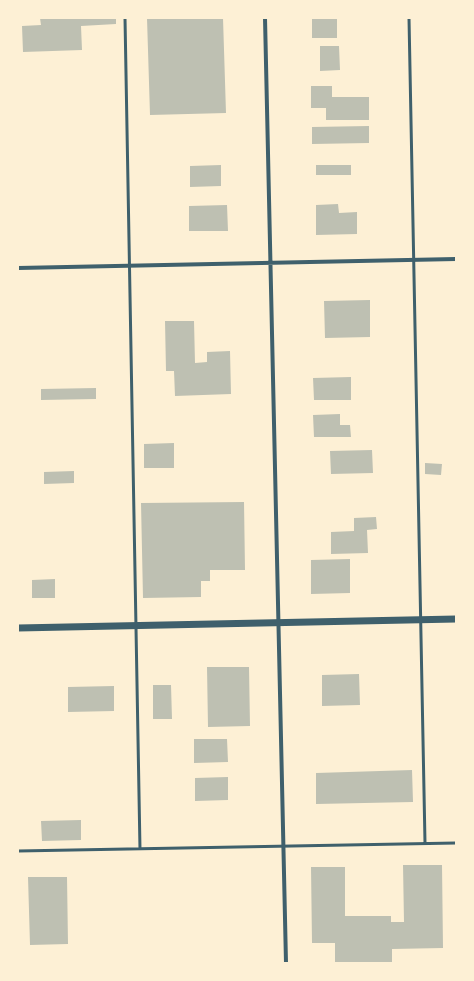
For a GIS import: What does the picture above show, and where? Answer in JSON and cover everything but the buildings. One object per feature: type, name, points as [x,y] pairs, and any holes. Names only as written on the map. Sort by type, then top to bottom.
[{"type":"street","points":[[265,18],[286,963]]},
{"type":"street","points":[[18,268],[456,259]]},
{"type":"street","points":[[18,628],[456,619]]},
{"type":"lane","points":[[126,18],[140,849]]},
{"type":"lane","points":[[408,18],[422,620],[425,843]]},
{"type":"lane","points":[[18,851],[456,843]]}]
